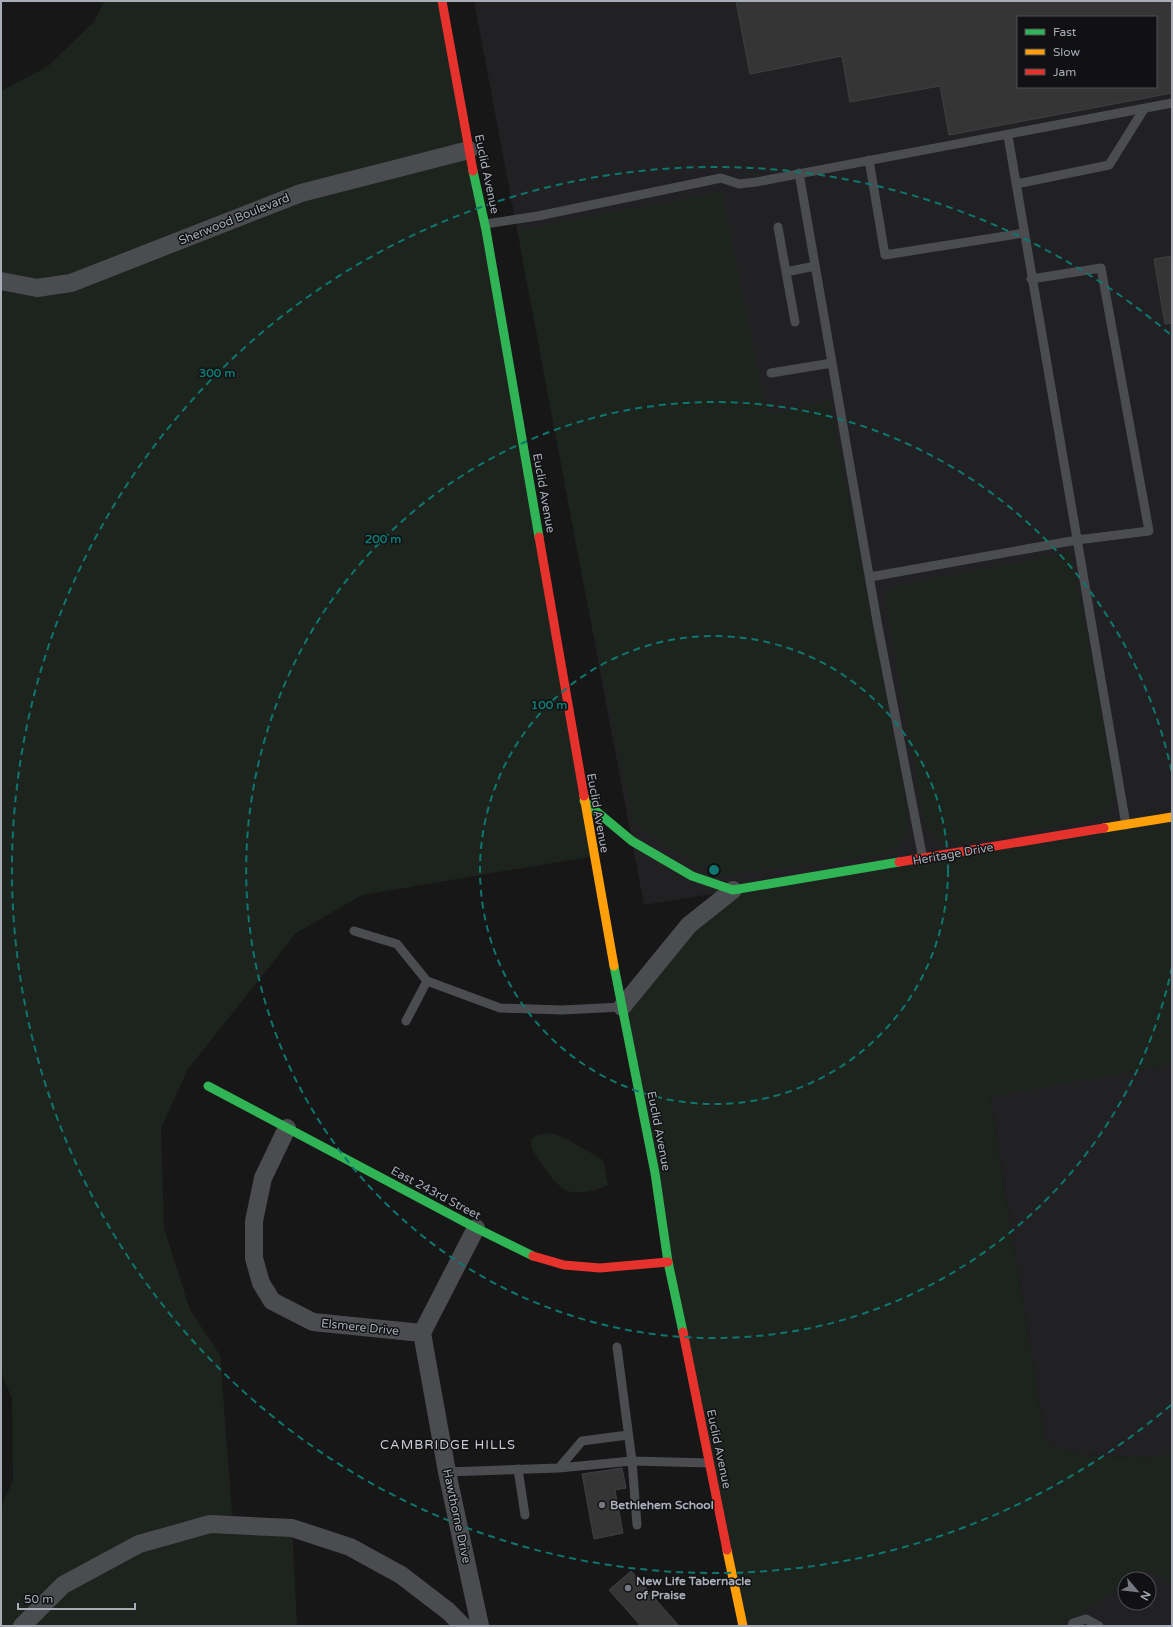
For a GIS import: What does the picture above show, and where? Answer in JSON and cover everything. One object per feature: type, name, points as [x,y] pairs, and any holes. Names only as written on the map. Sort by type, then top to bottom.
[{"type":"main road","name":"Euclid Avenue","points":[[442,1],[469,150],[485,224],[584,801],[602,903],[655,1173],[668,1262],[742,1626]]},
{"type":"main road","name":"Heritage Drive","points":[[584,801],[632,841],[692,876],[733,890],[1172,817]]},
{"type":"main road","name":"East 243rd Street","points":[[208,1086],[476,1228],[531,1255],[564,1265],[600,1268],[668,1262]]},
{"type":"street","name":"Sherwood Boulevard","points":[[1,281],[37,288],[71,283],[301,193],[469,150]]},
{"type":"street","name":"Heritage Drive","points":[[622,1007],[690,925],[733,890]]},
{"type":"street","name":"Elsmere Drive","points":[[287,1128],[263,1178],[254,1221],[254,1258],[261,1283],[272,1301],[312,1322],[422,1333]]},
{"type":"street","points":[[422,1333],[476,1228]]},
{"type":"street","name":"Hawthorne Drive","points":[[422,1333],[447,1472],[480,1626]]},
{"type":"street","points":[[22,1626],[63,1585],[77,1577],[139,1544],[210,1524],[292,1528],[350,1547],[401,1575],[448,1610],[463,1626]]},
{"type":"lane","points":[[485,224],[538,216],[721,178],[740,184],[1008,136],[1172,104]]},
{"type":"lane","points":[[1016,184],[1109,165],[1144,109]]},
{"type":"lane","points":[[1008,136],[1031,279],[1126,825]]},
{"type":"lane","points":[[869,160],[885,255],[1024,233]]},
{"type":"lane","points":[[799,173],[870,577],[923,859]]},
{"type":"lane","points":[[778,227],[794,322]]},
{"type":"lane","points":[[786,272],[815,266]]},
{"type":"lane","points":[[870,577],[1077,540],[1149,530],[1101,268],[1031,279]]},
{"type":"lane","points":[[771,373],[832,363]]},
{"type":"lane","points":[[354,931],[397,944],[427,981],[500,1008],[562,1010],[622,1007]]},
{"type":"lane","points":[[406,1021],[427,981]]},
{"type":"lane","points":[[617,1347],[632,1461],[637,1525]]},
{"type":"lane","points":[[559,1468],[582,1441],[628,1434]]},
{"type":"lane","points":[[447,1472],[559,1468],[632,1461],[709,1462]]},
{"type":"lane","points":[[518,1469],[525,1515]]},
{"type":"lane","points":[[1072,1626],[1073,1623],[1086,1619],[1099,1626]]},
{"type":"shaded area","points":[[104,1],[442,1],[594,856],[362,895],[296,933],[188,1069],[161,1128],[164,1228],[190,1310],[220,1355],[233,1525],[292,1528],[297,1626],[1,1626],[1,1508],[13,1480],[12,1399],[1,1371],[1,91],[47,67],[94,22]]},
{"type":"shaded area","points":[[474,1],[1172,1],[1172,818],[644,905]]},
{"type":"shaded area","points":[[722,192],[767,414],[830,401],[907,808],[905,835],[902,841],[898,846],[884,854],[873,857],[716,876],[686,859],[634,823],[583,581],[523,261],[519,231]]},
{"type":"shaded area","points":[[1071,552],[1116,795],[1105,814],[1091,820],[960,844],[944,842],[936,838],[925,825],[886,605],[886,593],[895,586]]},
{"type":"shaded area","points":[[1172,817],[1172,1064],[990,1097],[1046,1445],[1085,1455],[1154,1458],[1172,1452],[1172,1582],[1157,1574],[1157,1571],[1117,1571],[1117,1589],[1059,1626],[743,1626],[622,1007],[733,890]]},
{"type":"shaded area","points":[[1172,1064],[1172,1452],[1154,1458],[1085,1455],[1046,1445],[990,1096]]},
{"type":"shaded area","points":[[551,1133],[567,1139],[603,1160],[608,1185],[584,1192],[571,1192],[561,1187],[531,1148],[532,1139],[537,1135]]},
{"type":"shaded area","points":[[1172,1501],[1172,1626],[910,1626]]},
{"type":"building","points":[[736,1],[1172,1],[1172,93],[949,135],[940,86],[850,102],[842,56],[750,74]]},
{"type":"building","points":[[1172,256],[1172,323],[1165,324],[1154,259]]},
{"type":"building","points":[[622,1468],[626,1488],[615,1490],[623,1533],[594,1539],[582,1474]]},
{"type":"building","points":[[631,1571],[679,1626],[641,1626],[609,1590]]},
{"type":"traffic: fast","points":[[473,171],[486,230],[539,537]]},
{"type":"traffic: fast","points":[[584,801],[632,841],[692,876],[733,890],[899,862]]},
{"type":"traffic: fast","points":[[614,966],[655,1173],[668,1262],[683,1332]]},
{"type":"traffic: fast","points":[[208,1086],[476,1228],[533,1256]]},
{"type":"traffic: slow","points":[[584,796],[614,966]]},
{"type":"traffic: slow","points":[[1104,828],[1172,817]]},
{"type":"traffic: slow","points":[[727,1550],[743,1626]]},
{"type":"traffic: jam","points":[[442,1],[473,171]]},
{"type":"traffic: jam","points":[[539,537],[584,796]]},
{"type":"traffic: jam","points":[[899,862],[1104,828]]},
{"type":"traffic: jam","points":[[533,1256],[564,1265],[600,1268],[668,1262]]},
{"type":"traffic: jam","points":[[683,1332],[727,1550]]},
{"type":"place","name":"Bethlehem School","points":[[602,1505]]},
{"type":"place","name":"New Life Tabernacle of Praise","points":[[628,1588]]},
{"type":"district","name":"CAMBRIDGE HILLS","points":[[448,1444]]}]
